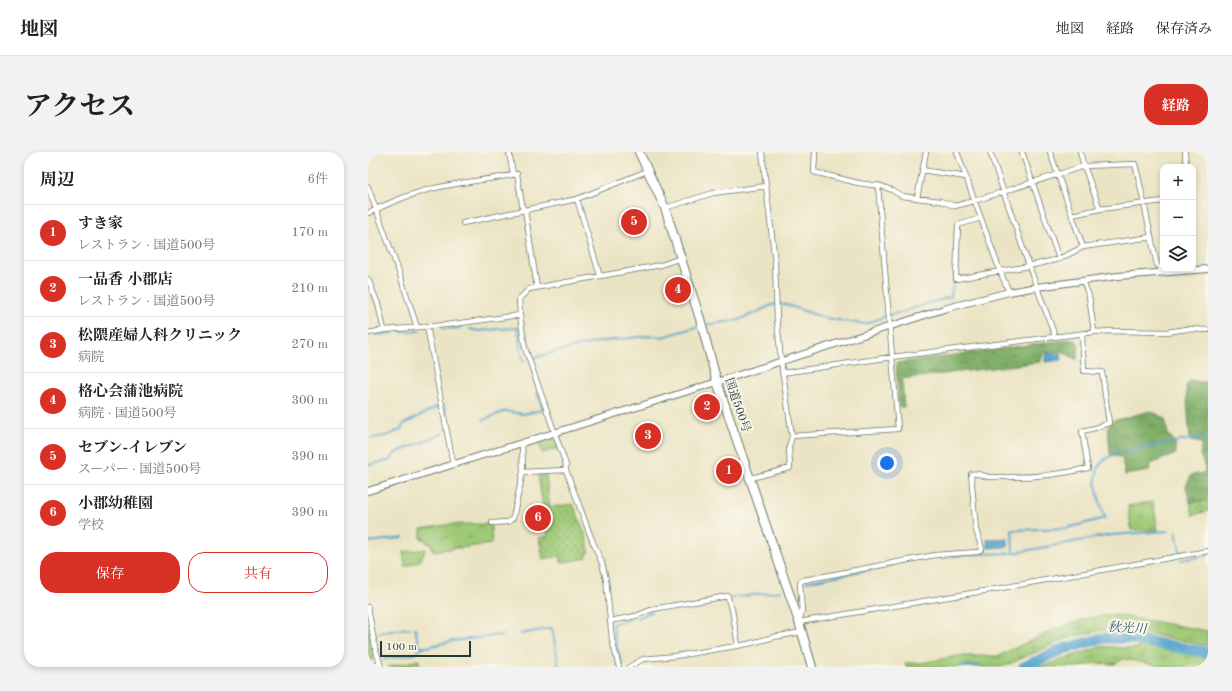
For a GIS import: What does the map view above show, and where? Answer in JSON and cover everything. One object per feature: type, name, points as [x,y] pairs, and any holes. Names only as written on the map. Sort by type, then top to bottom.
[{"type":"highway","name":"国道500号","points":[[639,152],[665,208],[701,322],[717,382],[751,478],[799,622],[812,667]]},
{"type":"street","points":[[509,152],[513,174]]},
{"type":"street","points":[[751,478],[790,468],[789,447],[792,436],[782,373],[776,320],[775,262],[762,152]]},
{"type":"street","points":[[815,152],[814,172],[858,183],[878,185],[892,190],[902,196],[940,201],[955,206],[1084,166],[1135,164],[1157,265],[1160,267]]},
{"type":"street","points":[[917,198],[926,152]]},
{"type":"street","points":[[957,152],[1009,292]]},
{"type":"street","points":[[990,152],[1055,336]]},
{"type":"street","points":[[1022,152],[1059,259]]},
{"type":"street","points":[[1050,152],[1083,247]]},
{"type":"street","points":[[1080,152],[1100,209]]},
{"type":"street","points":[[1185,152],[1186,164]]},
{"type":"street","points":[[922,170],[966,178]]},
{"type":"street","points":[[463,224],[577,199],[647,171]]},
{"type":"street","points":[[368,213],[402,198],[421,192],[453,184],[517,174],[537,288]]},
{"type":"street","points":[[792,436],[898,429],[884,276],[878,185]]},
{"type":"street","points":[[665,208],[712,193],[766,186]]},
{"type":"street","points":[[368,187],[417,327]]},
{"type":"street","points":[[577,199],[600,276]]},
{"type":"street","points":[[1072,215],[1100,209],[1160,201]]},
{"type":"street","points":[[981,218],[958,224],[956,279],[1059,259],[1083,247],[1151,237]]},
{"type":"street","points":[[619,667],[612,640],[606,579],[602,563],[566,470],[566,465],[525,348],[519,300],[530,289],[661,265],[681,258]]},
{"type":"street","points":[[1196,270],[1208,269]]},
{"type":"street","points":[[368,492],[947,308],[1009,292],[1037,287],[1161,272]]},
{"type":"street","points":[[368,279],[378,304],[384,330]]},
{"type":"street","points":[[1083,281],[1089,296],[1094,332]]},
{"type":"street","points":[[368,333],[520,315]]},
{"type":"street","points":[[426,326],[453,464]]},
{"type":"street","points":[[782,373],[892,357],[1094,332],[1166,332],[1187,329],[1208,330]]},
{"type":"street","points":[[1082,334],[1084,371],[1102,372],[1109,423],[1082,431],[1088,468],[1038,476],[989,477],[975,473],[971,474],[976,530],[982,549],[978,552],[935,554],[801,581],[802,611],[799,622],[1208,551]]},
{"type":"street","points":[[492,523],[508,522],[513,518],[523,472],[522,443]]},
{"type":"street","points":[[523,472],[566,470]]},
{"type":"street","points":[[610,621],[636,616],[653,609],[728,596],[732,609],[738,645]]},
{"type":"street","points":[[368,607],[375,647],[381,665],[371,666]]},
{"type":"street","points":[[629,667],[643,659],[676,656],[802,632]]},
{"type":"green space","points":[[1073,339],[1079,344],[1077,360],[1062,351],[1043,353],[1041,362],[902,379],[904,407],[899,407],[896,363]]},
{"type":"green space","points":[[1191,380],[1208,382],[1208,498],[1205,501],[1190,502],[1186,486],[1191,475],[1204,473],[1205,466],[1200,455],[1202,443],[1190,441],[1186,386]]},
{"type":"green space","points":[[1150,411],[1165,418],[1168,434],[1175,442],[1176,454],[1151,464],[1149,471],[1125,475],[1122,458],[1110,454],[1108,427],[1112,421]]},
{"type":"green space","points":[[552,437],[556,440],[558,448],[542,453],[538,441]]},
{"type":"green space","points":[[538,475],[546,475],[550,507],[573,504],[586,536],[589,550],[586,558],[561,563],[560,556],[543,559],[539,538],[548,536]]},
{"type":"green space","points":[[1208,499],[1208,511],[1193,515],[1190,502],[1205,501]]},
{"type":"green space","points":[[1153,502],[1158,530],[1131,530],[1128,506]]},
{"type":"green space","points":[[452,524],[491,524],[492,544],[433,551],[431,544],[427,543],[426,540],[421,539],[421,529]]},
{"type":"green space","points":[[426,549],[420,561],[405,567],[403,552]]},
{"type":"green space","points":[[1113,615],[1208,631],[1208,646],[1129,630],[1102,630],[1068,638],[1002,667],[906,667],[905,663],[921,663],[957,656],[998,656],[1057,628],[1088,618]]},
{"type":"green space","points":[[368,627],[375,658],[368,663]]},
{"type":"green space","points":[[1143,645],[1208,658],[1208,667],[1164,667],[1123,659],[1115,664],[1093,663],[1082,667],[1039,667],[1103,646],[1133,649]]},
{"type":"green space","points":[[419,660],[419,667],[387,667]]},
{"type":"water","points":[[1061,353],[1062,360],[1045,362],[1045,354]]},
{"type":"water","points":[[1008,538],[1008,547],[988,548],[987,539]]},
{"type":"waterway","points":[[704,325],[739,320],[772,305],[780,304],[822,317],[865,324],[951,297],[954,276]]},
{"type":"waterway","points":[[533,358],[598,342],[638,337],[662,337],[700,326]]},
{"type":"waterway","points":[[443,329],[461,328]]},
{"type":"waterway","points":[[470,329],[479,331],[518,328],[524,362]]},
{"type":"waterway","points":[[402,332],[421,331]]},
{"type":"waterway","points":[[376,335],[393,333]]},
{"type":"waterway","points":[[483,420],[506,411],[523,414],[543,410],[537,393]]},
{"type":"waterway","points":[[444,405],[447,418]]},
{"type":"waterway","points":[[372,438],[386,436],[400,430],[404,424],[437,407]]},
{"type":"waterway","points":[[368,465],[391,460],[395,453],[442,434]]},
{"type":"waterway","points":[[1013,553],[1012,530],[1067,528],[1105,518],[1098,496],[1096,480],[1097,473],[1099,466],[1104,460],[1115,453],[1208,436]]},
{"type":"waterway","points":[[985,554],[1013,553],[1111,535],[1169,531]]},
{"type":"waterway","points":[[1176,531],[1180,552]]},
{"type":"waterway","points":[[368,542],[403,538]]},
{"type":"waterway","points":[[952,556],[981,554]]},
{"type":"waterway","points":[[1181,560],[1208,555]]},
{"type":"waterway","points":[[806,582],[893,565]]},
{"type":"waterway","points":[[731,598],[781,591]]},
{"type":"waterway","points":[[637,618],[651,612]]},
{"type":"waterway","points":[[622,667],[613,625],[615,623],[629,620]]},
{"type":"waterway","points":[[378,633],[410,628]]},
{"type":"waterway","points":[[415,628],[419,646],[423,647]]},
{"type":"waterway","points":[[521,634],[552,628],[559,667]]},
{"type":"waterway","points":[[383,659],[414,654],[423,648],[452,641],[502,635]]},
{"type":"waterway","name":"秋光川","points":[[1024,667],[1063,649],[1104,638],[1128,638],[1208,653]]},
{"type":"waterway","points":[[960,667],[971,665],[980,666]]},
{"type":"place","name":"セブン-イレブン","points":[[634,222]]},
{"type":"place","name":"格心会蒲池病院","points":[[678,290]]},
{"type":"place","name":"一品香 小郡店","points":[[707,407]]},
{"type":"place","name":"松隈産婦人科クリニック","points":[[648,436]]},
{"type":"place","name":"すき家","points":[[729,471]]},
{"type":"place","name":"小郡幼稚園","points":[[538,518]]}]
